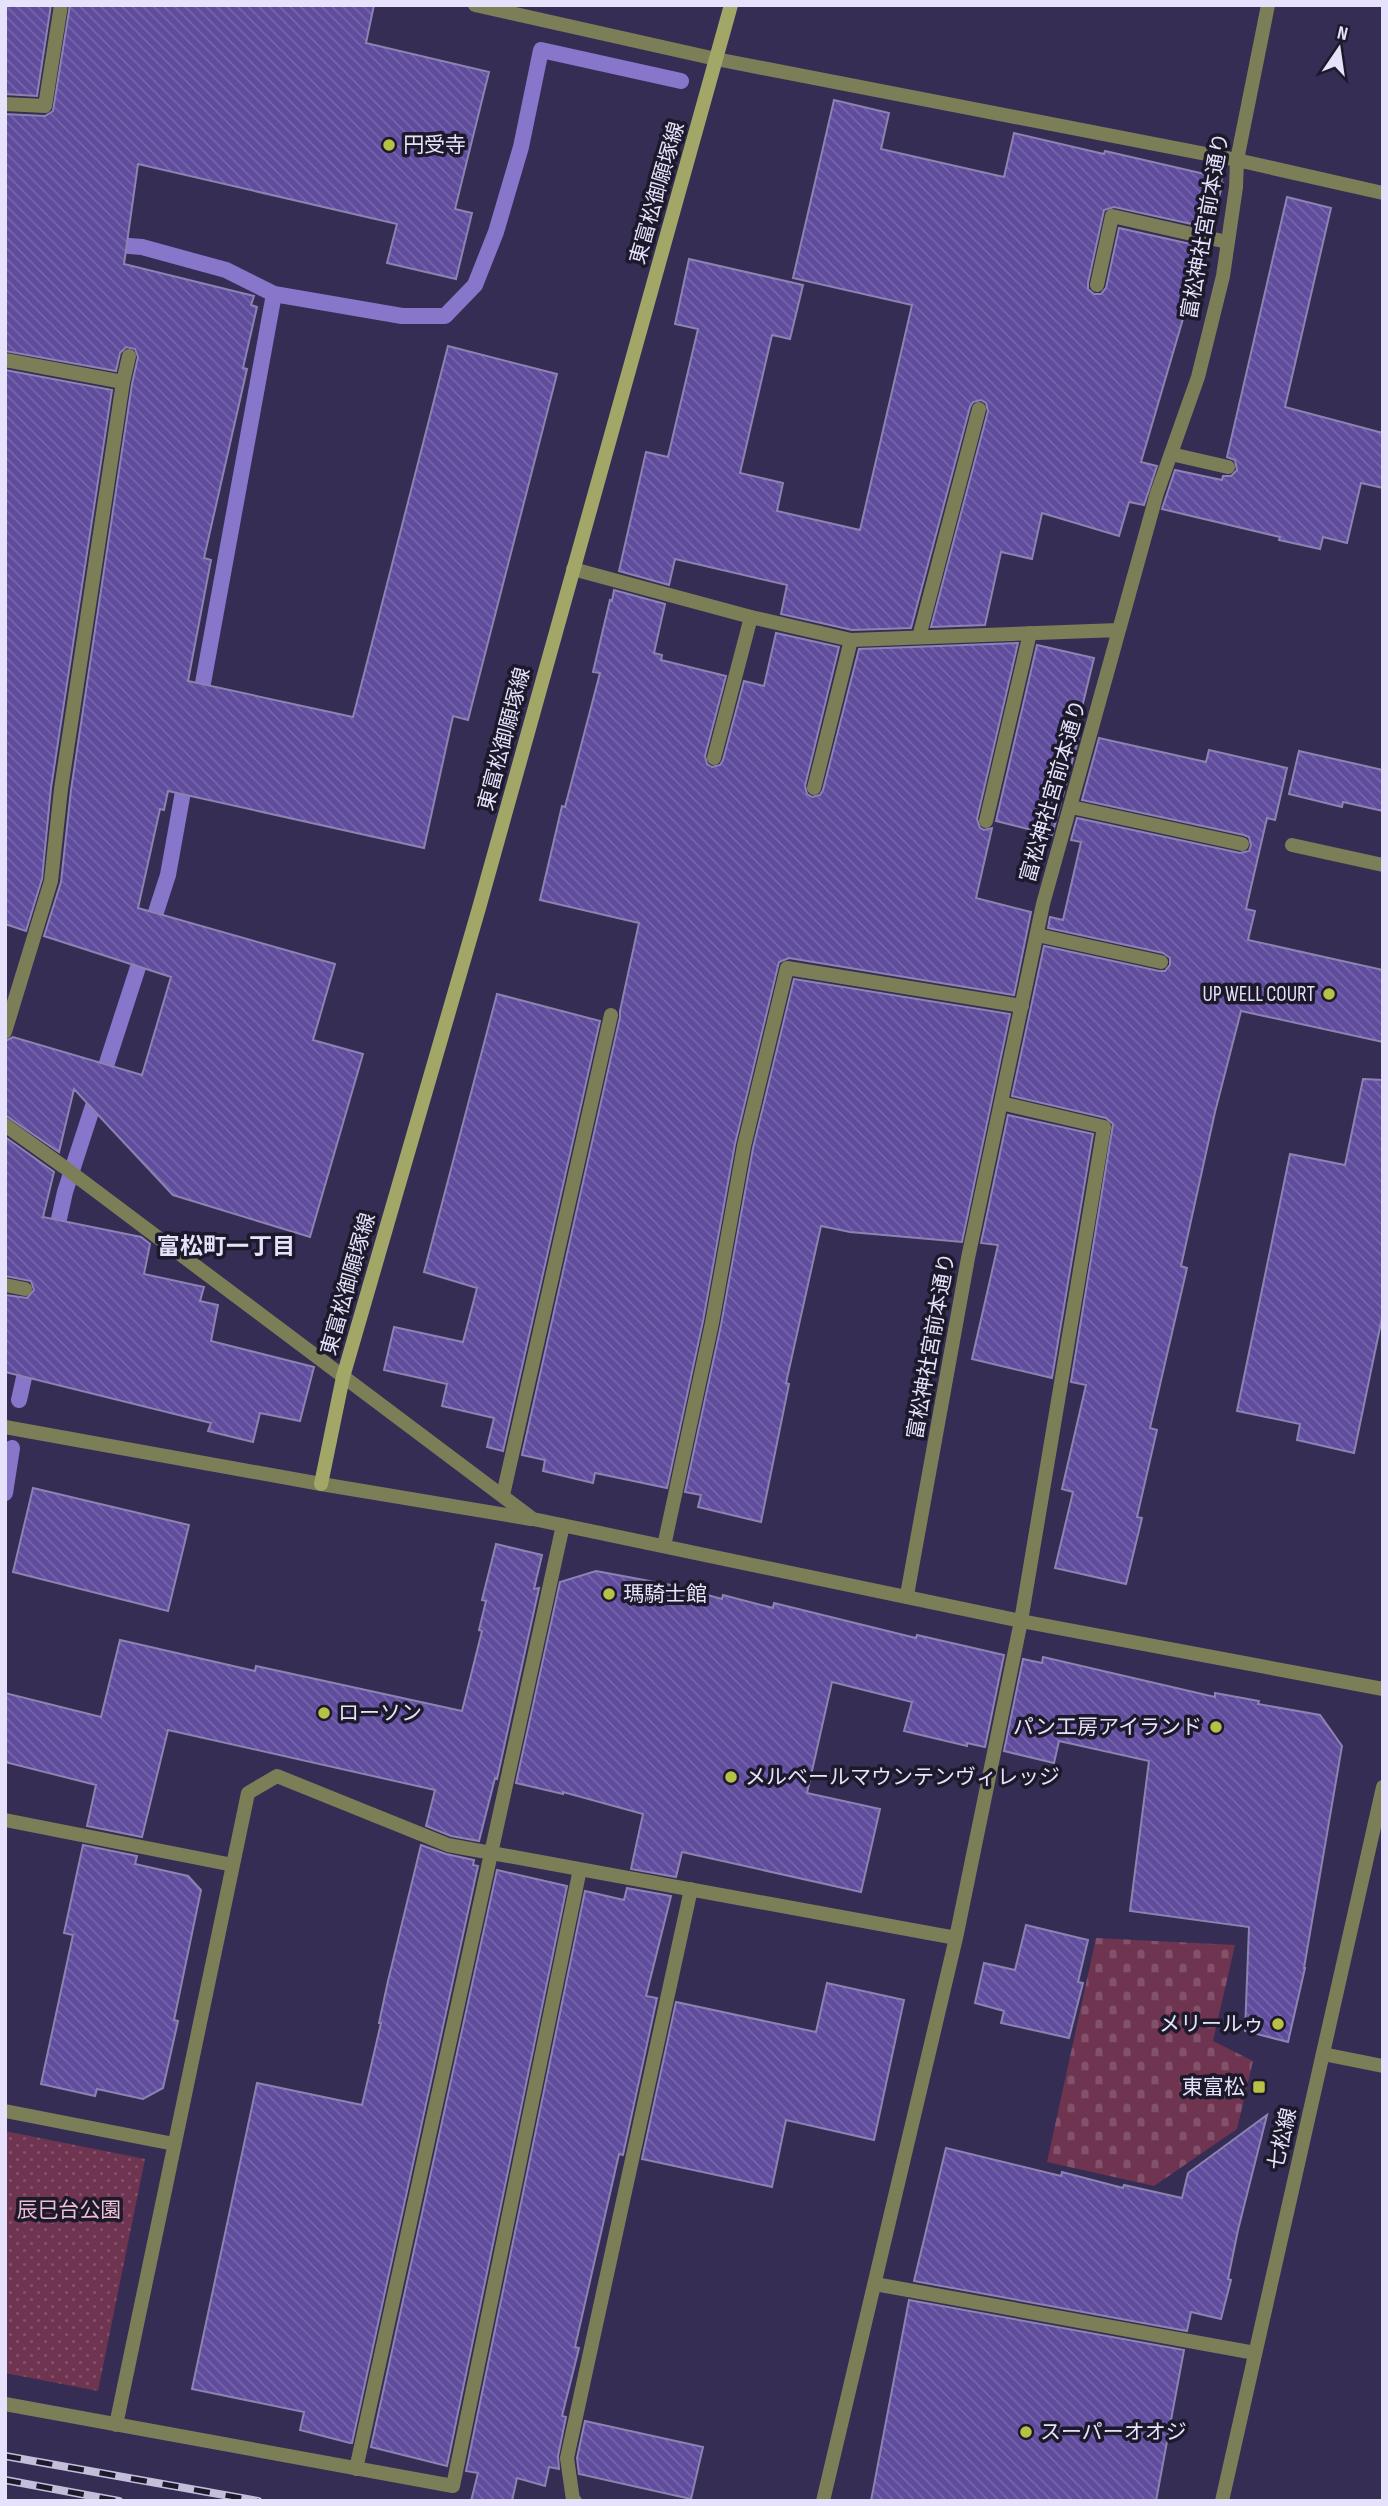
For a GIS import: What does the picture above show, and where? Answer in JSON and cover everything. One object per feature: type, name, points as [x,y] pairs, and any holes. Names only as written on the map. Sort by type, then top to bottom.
[{"type":"main road","name":"東富松御願塚線","points":[[321,1485],[343,1377],[479,908],[731,5]]},
{"type":"street","points":[[5,104],[45,106],[61,5]]},
{"type":"street","points":[[475,5],[716,59],[1237,160],[1383,193]]},
{"type":"street","name":"富松神社宮前本通り","points":[[907,1595],[968,1258],[1043,904],[1157,493],[1198,377],[1223,276],[1236,187],[1237,160],[1268,5]]},
{"type":"street","points":[[1097,285],[1112,216],[1227,242]]},
{"type":"street","points":[[5,1032],[51,881],[61,789],[129,356]]},
{"type":"street","points":[[5,360],[123,382]]},
{"type":"street","points":[[919,638],[979,409]]},
{"type":"street","points":[[1171,454],[1228,467]]},
{"type":"street","points":[[573,569],[751,617],[851,640],[1119,630]]},
{"type":"street","points":[[714,758],[751,617]]},
{"type":"street","points":[[986,821],[1030,633]]},
{"type":"street","points":[[814,788],[851,640]]},
{"type":"street","points":[[1072,807],[1242,844]]},
{"type":"street","points":[[1292,845],[1383,865]]},
{"type":"street","points":[[1037,935],[1161,962]]},
{"type":"street","points":[[664,1546],[712,1324],[744,1146],[787,968],[1022,1006]]},
{"type":"street","points":[[503,1495],[611,1015]]},
{"type":"street","points":[[823,2501],[956,1938],[1021,1621],[1104,1127],[1001,1103]]},
{"type":"street","points":[[5,1125],[85,1182],[533,1519]]},
{"type":"street","points":[[5,1285],[25,1290]]},
{"type":"street","points":[[5,1427],[321,1485],[533,1519],[907,1595],[1021,1621],[1383,1689]]},
{"type":"street","points":[[356,2469],[564,1525]]},
{"type":"street","points":[[116,2425],[248,1793],[276,1776],[448,1845],[956,1938]]},
{"type":"street","name":"七松線","points":[[1222,2501],[1383,1787]]},
{"type":"street","points":[[5,1820],[233,1865]]},
{"type":"street","points":[[5,2404],[453,2486],[580,1869]]},
{"type":"street","points":[[575,2501],[566,2458],[691,1889]]},
{"type":"street","points":[[1323,2054],[1383,2066]]},
{"type":"street","points":[[5,2111],[174,2144]]},
{"type":"street","points":[[875,2284],[1255,2353]]},
{"type":"green space","points":[[1096,1938],[1235,1945],[1213,2041],[1253,2061],[1237,2129],[1154,2186],[1047,2162]]},
{"type":"green space","name":"辰巳台公園","points":[[5,2131],[145,2159],[98,2391],[5,2373]]},
{"type":"building","points":[[5,5],[51,5],[37,96],[5,94]]},
{"type":"building","points":[[70,5],[374,5],[366,43],[489,72],[455,209],[472,213],[456,279],[387,263],[397,224],[138,164],[124,264],[254,296],[251,305],[257,307],[243,368],[247,369],[204,558],[211,560],[188,681],[353,717],[448,346],[557,374],[468,720],[453,716],[424,848],[168,791],[164,810],[160,809],[138,908],[335,964],[313,1040],[363,1054],[310,1237],[173,1195],[74,1089],[59,1152],[5,1115],[5,1041],[13,1037],[142,1075],[171,977],[44,936],[61,882],[71,790],[138,357],[135,349],[126,347],[120,353],[116,371],[5,351],[5,114],[45,116],[53,111]]},
{"type":"building","points":[[834,100],[889,113],[881,149],[1004,177],[1014,133],[1222,178],[1223,183],[1210,228],[1114,207],[1104,210],[1088,283],[1088,289],[1094,294],[1101,294],[1106,288],[1119,228],[1204,247],[1141,462],[1157,466],[1144,505],[1129,502],[1119,536],[1042,513],[1032,559],[1001,552],[985,625],[931,627],[988,411],[986,403],[981,400],[973,402],[970,407],[911,628],[852,630],[781,614],[787,585],[675,559],[669,585],[619,571],[646,452],[668,457],[698,329],[675,324],[689,259],[803,285],[790,339],[772,335],[740,473],[783,483],[777,511],[860,530],[912,305],[793,278]]},
{"type":"building","points":[[1287,197],[1331,208],[1285,407],[1383,433],[1383,488],[1361,483],[1347,543],[1323,537],[1320,549],[1162,509],[1175,470],[1222,480],[1223,476],[1231,476],[1237,470],[1235,460],[1227,457]]},
{"type":"building","points":[[5,370],[112,390],[51,788],[42,879],[26,931],[5,924]]},
{"type":"building","points":[[614,590],[665,604],[654,653],[662,655],[661,660],[726,676],[705,756],[707,764],[712,767],[720,765],[723,760],[744,681],[764,686],[776,633],[839,647],[805,786],[807,794],[812,797],[820,795],[823,790],[859,649],[1018,643],[977,819],[980,828],[992,828],[976,898],[1031,912],[1014,995],[789,958],[779,962],[735,1144],[703,1321],[667,1488],[595,1473],[593,1483],[543,1471],[545,1460],[522,1455],[639,923],[540,900],[562,806],[565,807],[600,673],[593,672]]},
{"type":"building","points":[[1037,645],[1094,658],[1076,732],[1080,733],[1052,835],[996,821]]},
{"type":"building","points":[[1099,738],[1206,762],[1209,750],[1287,768],[1275,820],[1267,818],[1246,909],[1255,911],[1248,940],[1383,970],[1383,1042],[1241,1011],[1215,1112],[1181,1266],[1187,1268],[1150,1428],[1157,1430],[1137,1517],[1142,1518],[1126,1584],[1055,1568],[1073,1492],[1062,1489],[1086,1385],[1071,1382],[1113,1124],[1106,1118],[1012,1096],[1044,946],[1159,971],[1165,971],[1170,965],[1170,958],[1163,953],[1048,928],[1050,917],[1063,920],[1081,842],[1071,840],[1077,818],[1240,853],[1249,851],[1251,845],[1249,837],[1244,835],[1082,800]]},
{"type":"building","points":[[1299,751],[1383,770],[1383,811],[1343,802],[1342,807],[1289,794]]},
{"type":"building","points":[[794,979],[1010,1014],[962,1242],[850,1232],[821,1226],[786,1383],[789,1384],[761,1522],[698,1507],[701,1495],[685,1492],[721,1325],[753,1148]]},
{"type":"building","points":[[497,994],[600,1021],[503,1451],[487,1447],[494,1418],[442,1406],[447,1384],[384,1370],[394,1327],[463,1342],[477,1288],[424,1272]]},
{"type":"building","points":[[1363,1079],[1383,1080],[1383,1313],[1354,1453],[1297,1440],[1300,1424],[1237,1411],[1290,1154],[1345,1165]]},
{"type":"building","points":[[1008,1115],[1093,1134],[1052,1378],[972,1359],[998,1245],[981,1243]]},
{"type":"building","points":[[5,1137],[54,1172],[43,1217],[141,1237],[150,1244],[144,1274],[204,1287],[200,1301],[218,1305],[211,1341],[314,1367],[300,1421],[260,1413],[253,1442],[208,1431],[211,1423],[5,1372],[5,1295],[27,1298],[34,1290],[31,1281],[5,1276]]},
{"type":"building","points":[[33,1488],[189,1525],[168,1611],[13,1572]]},
{"type":"building","points":[[496,1544],[542,1555],[534,1589],[539,1588],[497,1779],[495,1778],[479,1841],[451,1836],[426,1826],[435,1790],[168,1730],[142,1837],[87,1826],[96,1785],[5,1762],[5,1693],[101,1717],[120,1640],[255,1671],[256,1666],[462,1711],[482,1631],[479,1630],[486,1601],[482,1600]]},
{"type":"building","points":[[596,1571],[671,1585],[722,1599],[723,1595],[773,1608],[774,1603],[916,1638],[917,1635],[1004,1655],[985,1747],[967,1743],[967,1746],[904,1731],[912,1702],[832,1682],[807,1793],[880,1809],[861,1892],[682,1852],[676,1877],[631,1869],[643,1814],[563,1792],[516,1783],[560,1582]]},
{"type":"building","points":[[1043,1657],[1215,1697],[1215,1693],[1320,1715],[1342,1746],[1305,1968],[1288,2042],[1245,2031],[1249,1927],[1130,1911],[1149,1761],[1059,1741],[1054,1763],[1004,1751],[1023,1659],[1042,1663]]},
{"type":"building","points":[[83,1845],[137,1856],[135,1864],[188,1876],[201,1890],[174,2020],[178,2021],[163,2088],[143,2099],[97,2089],[95,2096],[41,2084],[73,1935],[64,1933]]},
{"type":"building","points":[[421,1845],[474,1860],[473,1865],[478,1866],[350,2443],[300,2430],[304,2412],[192,2389],[257,2083],[362,2105]]},
{"type":"building","points":[[497,1870],[567,1886],[447,2466],[371,2447]]},
{"type":"building","points":[[627,1888],[671,1896],[646,1996],[657,1998],[623,2155],[619,2154],[575,2347],[579,2348],[562,2416],[566,2417],[558,2456],[559,2469],[549,2467],[545,2486],[517,2478],[512,2501],[471,2501],[478,2473],[466,2471],[585,1891],[624,1900]]},
{"type":"building","points":[[1026,1925],[1088,1940],[1078,1982],[1083,1983],[1069,2038],[1001,2023],[1004,2011],[975,2003],[984,1963],[1015,1970]]},
{"type":"building","points":[[827,1983],[904,2000],[874,2140],[786,2120],[772,2187],[642,2159],[676,2002],[816,2032]]},
{"type":"building","points":[[1267,2115],[1238,2230],[1228,2279],[1231,2280],[1221,2319],[1191,2312],[1187,2331],[914,2281],[946,2148],[1061,2176],[1062,2172],[1123,2188],[1124,2185],[1182,2198],[1188,2173]]},
{"type":"building","name":"スーパーオオジ","points":[[909,2300],[1184,2350],[1156,2501],[871,2501]]},
{"type":"building","points":[[585,2421],[703,2447],[691,2499],[579,2474],[577,2458]]},
{"type":"waterway","points":[[105,244],[142,247],[226,270],[274,294],[402,316],[445,316],[475,285],[496,232],[521,147],[541,50],[681,81]]},
{"type":"waterway","points":[[199,705],[274,294]]},
{"type":"waterway","points":[[54,1241],[65,1192],[168,875],[186,775]]},
{"type":"waterway","points":[[19,1400],[29,1355]]},
{"type":"waterway","points":[[5,1493],[12,1448]]},
{"type":"railway","points":[[5,2456],[258,2501]]},
{"type":"railway","points":[[5,2480],[119,2501]]},
{"type":"place","name":"円受寺","points":[[389,145]]},
{"type":"place","name":"UP WELL COURT","points":[[1329,994]]},
{"type":"place","name":"瑪騎士館","points":[[609,1594]]},
{"type":"place","name":"ローソン","points":[[324,1713]]},
{"type":"place","name":"パン工房アイランド","points":[[1216,1727]]},
{"type":"place","name":"メルベールマウンテンヴィレッジ","points":[[731,1777]]},
{"type":"place","name":"メリールゥ","points":[[1278,2024]]},
{"type":"place","name":"東富松","points":[[1259,2087]]},
{"type":"place","name":"スーパーオオジ","points":[[1026,2432]]},
{"type":"district","name":"富松町一丁目","points":[[226,1246]]}]
